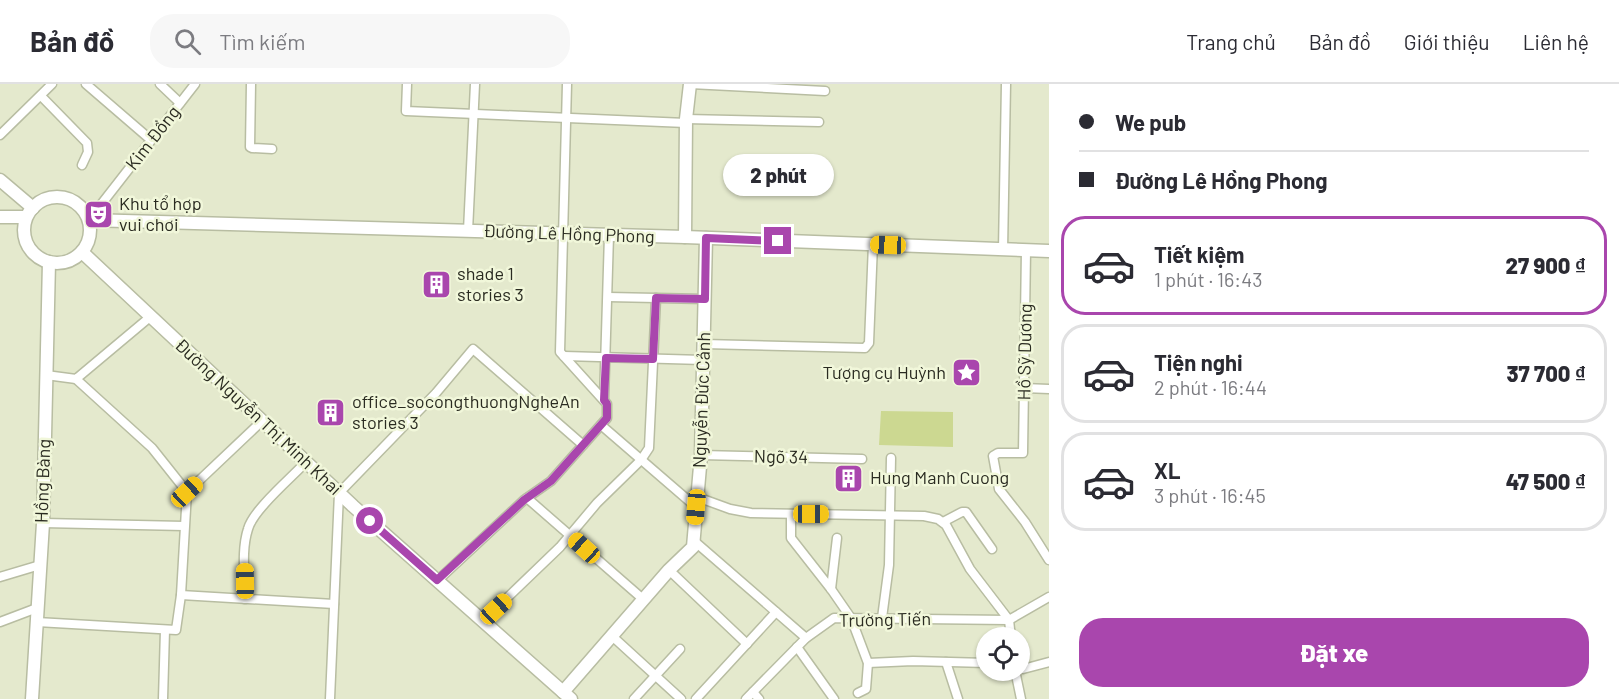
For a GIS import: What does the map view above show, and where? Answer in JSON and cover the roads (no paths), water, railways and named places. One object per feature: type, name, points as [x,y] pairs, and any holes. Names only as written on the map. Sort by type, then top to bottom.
[{"type":"main road","points":[[685,237],[686,121],[690,84]]},
{"type":"main road","points":[[0,180],[30,213]]},
{"type":"main road","points":[[49,198],[72,201],[82,208],[89,220],[88,243],[82,252],[66,261],[49,262],[37,256],[28,246],[24,233],[30,213],[38,203],[49,198]]},
{"type":"main road","points":[[0,217],[30,213]]},
{"type":"main road","name":"Đường Lê Hồng Phong","points":[[89,220],[685,237],[1049,251]]},
{"type":"main road","name":"Nguyễn Đức Cảnh","points":[[693,540],[701,455],[706,238]]},
{"type":"main road","name":"Đường Nguyễn Thị Minh Khai","points":[[82,252],[339,493],[567,695]]},
{"type":"main road","name":"Hồng Bàng","points":[[32,699],[43,523],[49,262]]},
{"type":"main road","points":[[567,695],[612,636],[669,570],[693,547],[693,540]]},
{"type":"street","points":[[0,135],[52,84]]},
{"type":"street","points":[[86,84],[151,140]]},
{"type":"street","points":[[160,84],[180,103]]},
{"type":"street","name":"Kim Đồng","points":[[89,220],[195,84]]},
{"type":"street","points":[[251,84],[250,147],[272,149]]},
{"type":"street","points":[[407,84],[406,111],[566,118],[819,122]]},
{"type":"street","points":[[468,231],[476,84]]},
{"type":"street","points":[[437,580],[527,498],[551,481],[607,418],[607,404],[560,352],[567,84]]},
{"type":"street","points":[[690,84],[825,91]]},
{"type":"street","points":[[1003,250],[1006,84]]},
{"type":"street","points":[[41,96],[87,143],[88,152],[82,165]]},
{"type":"street","points":[[604,400],[609,235]]},
{"type":"street","points":[[704,344],[865,348],[869,343],[873,244]]},
{"type":"street","name":"Hồ Sỹ Dương","points":[[1026,250],[1023,453],[998,453],[993,456],[999,489],[1025,522],[1049,560]]},
{"type":"street","points":[[608,297],[705,299]]},
{"type":"street","points":[[483,621],[521,586],[570,535],[649,448],[656,298]]},
{"type":"street","points":[[76,379],[150,317]]},
{"type":"street","points":[[330,699],[339,493],[436,393],[473,349],[583,446]]},
{"type":"street","points":[[564,356],[703,360]]},
{"type":"street","points":[[46,375],[76,379],[152,448],[187,492]]},
{"type":"street","points":[[1024,388],[1049,389]]},
{"type":"street","points":[[36,622],[176,630],[181,595],[187,492],[262,421]]},
{"type":"street","points":[[601,425],[697,502],[741,511],[929,516],[943,522],[969,569],[1009,620],[1010,627]]},
{"type":"street","name":"Ngõ 34","points":[[701,455],[862,459]]},
{"type":"street","points":[[882,618],[889,565],[891,458]]},
{"type":"street","points":[[245,599],[244,563],[248,528],[266,502],[306,462]]},
{"type":"street","points":[[527,498],[644,600]]},
{"type":"street","points":[[943,522],[962,512],[968,513],[992,549]]},
{"type":"street","points":[[791,514],[791,538],[851,618],[868,663],[866,689],[858,693]]},
{"type":"street","points":[[43,523],[184,526]]},
{"type":"street","points":[[831,589],[837,538]]},
{"type":"street","points":[[693,540],[806,638]]},
{"type":"street","points":[[0,577],[40,565]]},
{"type":"street","points":[[669,570],[747,644]]},
{"type":"street","points":[[181,595],[334,604]]},
{"type":"street","points":[[1009,620],[1049,597]]},
{"type":"street","points":[[0,622],[37,608]]},
{"type":"street","points":[[696,699],[776,612]]},
{"type":"street","name":"Trường Tiến","points":[[752,697],[806,638],[834,618],[1009,620]]},
{"type":"street","points":[[163,699],[165,630]]},
{"type":"street","points":[[612,636],[681,699]]},
{"type":"street","points":[[797,647],[834,699]]},
{"type":"street","points":[[634,699],[680,649]]},
{"type":"street","points":[[946,662],[958,699]]},
{"type":"street","points":[[1030,667],[1049,662]]},
{"type":"street","points":[[868,663],[976,663]]},
{"type":"street","points":[[1017,681],[1021,699]]},
{"type":"place","name":"Khu tổ hợp vui chơi","points":[[98,214]]},
{"type":"place","name":"shade 1 stories 3","points":[[436,284]]},
{"type":"place","name":"Tượng cụ Huỳnh","points":[[967,373]]},
{"type":"place","name":"office_socongthuongNgheAn stories 3","points":[[331,412]]},
{"type":"place","name":"Hung Manh Cuong","points":[[849,478]]}]
